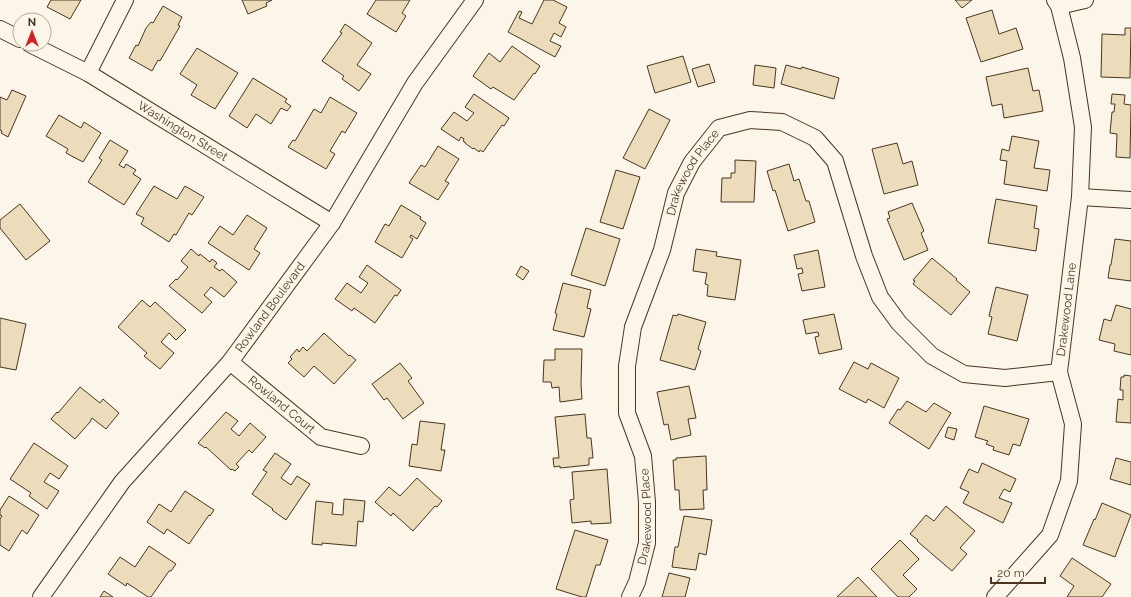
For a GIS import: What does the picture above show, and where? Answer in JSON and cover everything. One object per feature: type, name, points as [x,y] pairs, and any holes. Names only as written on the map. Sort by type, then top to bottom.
[{"type":"street","points":[[88,73],[125,0]]},
{"type":"street","name":"Rowland Boulevard","points":[[41,597],[122,482],[230,362],[332,223],[416,83],[475,0]]},
{"type":"street","points":[[1057,3],[1085,0]]},
{"type":"street","name":"Drakewood Lane","points":[[995,597],[1050,535],[1069,480],[1073,424],[1059,372],[1080,197],[1083,127],[1072,58],[1057,3]]},
{"type":"street","points":[[0,29],[12,35]]},
{"type":"street","name":"Washington Street","points":[[46,52],[88,73],[332,223]]},
{"type":"street","name":"Drakewood Place","points":[[630,597],[637,582],[647,543],[647,502],[643,456],[627,413],[627,366],[633,327],[662,250],[676,193],[692,162],[719,128],[750,120],[782,122],[815,138],[835,161],[864,256],[880,297],[899,323],[932,356],[964,374],[1005,378],[1059,372]]},
{"type":"street","points":[[1080,197],[1131,200]]},
{"type":"street","name":"Rowland Court","points":[[230,362],[322,437],[361,446]]},
{"type":"building","points":[[51,0],[81,0],[70,19],[47,7]]},
{"type":"building","points":[[242,0],[272,0],[266,3],[267,6],[248,14]]},
{"type":"building","points":[[376,0],[410,0],[402,13],[406,16],[396,32],[367,14]]},
{"type":"building","points":[[544,0],[553,0],[567,7],[559,23],[566,27],[561,37],[554,33],[550,41],[561,46],[555,57],[508,32],[519,11],[522,12],[519,18],[532,24]]},
{"type":"building","points":[[955,0],[972,0],[962,8]]},
{"type":"building","points":[[163,6],[182,17],[178,25],[180,26],[160,61],[158,60],[152,71],[129,58],[136,45],[138,46],[146,28],[151,22],[153,23]]},
{"type":"building","points":[[992,10],[999,34],[1016,28],[1023,49],[981,62],[966,18]]},
{"type":"building","points":[[345,24],[372,43],[357,65],[371,74],[359,91],[342,79],[344,76],[322,61],[342,33],[340,32]]},
{"type":"building","points":[[1125,28],[1131,28],[1130,78],[1101,77],[1102,34],[1125,35]]},
{"type":"building","points":[[512,46],[540,66],[514,100],[493,87],[491,89],[473,76],[489,53],[500,62]]},
{"type":"building","points":[[197,48],[238,73],[215,109],[191,95],[197,85],[180,74]]},
{"type":"building","points":[[683,56],[691,82],[655,93],[647,66]]},
{"type":"building","points":[[709,64],[715,82],[698,87],[692,69]]},
{"type":"building","points":[[755,65],[776,68],[774,88],[753,85]]},
{"type":"building","points":[[786,65],[801,69],[802,67],[839,78],[834,99],[781,84]]},
{"type":"building","points":[[1028,68],[1033,91],[1039,90],[1043,111],[1004,118],[1002,104],[992,106],[986,77]]},
{"type":"building","points":[[253,78],[287,99],[285,102],[291,106],[287,111],[281,108],[271,124],[256,114],[247,128],[229,116]]},
{"type":"building","points":[[12,90],[26,96],[8,137],[1,133],[2,131],[0,130],[0,97],[7,100]]},
{"type":"building","points":[[474,94],[509,118],[504,126],[502,125],[483,152],[480,150],[479,152],[474,148],[473,149],[463,141],[464,139],[461,137],[459,141],[441,129],[454,112],[467,121],[474,113],[465,107]]},
{"type":"building","points":[[1112,94],[1125,95],[1124,104],[1131,105],[1130,158],[1116,157],[1117,134],[1110,133],[1112,112],[1114,112],[1115,104],[1111,104]]},
{"type":"building","points":[[330,97],[357,113],[345,133],[342,131],[330,151],[335,154],[326,169],[288,147],[293,140],[295,141],[314,109],[321,113]]},
{"type":"building","points":[[649,109],[670,120],[645,169],[623,158]]},
{"type":"building","points":[[59,115],[81,128],[84,122],[101,133],[83,162],[66,153],[68,149],[46,136]]},
{"type":"building","points":[[1012,136],[1039,141],[1034,168],[1050,170],[1047,191],[1004,184],[1007,161],[1000,160],[1002,149],[1009,151]]},
{"type":"building","points":[[110,140],[128,151],[119,165],[124,168],[126,164],[136,170],[133,174],[141,179],[124,205],[88,182],[102,160],[99,158]]},
{"type":"building","points":[[897,143],[903,164],[912,161],[918,185],[884,194],[872,149]]},
{"type":"building","points":[[438,146],[459,159],[445,181],[449,183],[438,200],[409,183],[421,165],[425,167]]},
{"type":"building","points":[[735,160],[756,161],[754,202],[721,202],[722,178],[731,178],[731,173],[735,173]]},
{"type":"building","points":[[789,164],[794,181],[799,179],[806,201],[809,201],[815,222],[788,231],[775,190],[773,191],[767,171]]},
{"type":"building","points":[[616,170],[640,177],[623,229],[600,222]]},
{"type":"building","points":[[154,186],[177,199],[185,186],[204,197],[192,215],[189,213],[176,235],[174,234],[169,242],[141,224],[144,218],[136,214]]},
{"type":"building","points":[[996,199],[1037,206],[1034,228],[1039,229],[1036,251],[988,243]]},
{"type":"building","points":[[912,203],[924,231],[921,233],[928,250],[904,260],[887,219],[890,218],[888,212]]},
{"type":"building","points":[[20,204],[50,241],[26,260],[0,228],[0,220]]},
{"type":"building","points":[[401,205],[421,217],[420,219],[426,223],[417,239],[411,235],[410,237],[413,239],[402,258],[375,242],[385,224],[389,226]]},
{"type":"building","points":[[247,215],[267,228],[254,249],[260,253],[249,270],[208,243],[220,226],[233,235]]},
{"type":"building","points":[[586,228],[620,239],[605,286],[571,275]]},
{"type":"building","points":[[1115,239],[1131,241],[1131,281],[1108,278]]},
{"type":"building","points":[[191,249],[199,256],[200,254],[210,262],[212,259],[217,263],[214,267],[220,271],[222,269],[237,282],[224,297],[211,287],[204,295],[212,302],[202,313],[169,286],[176,279],[177,280],[188,267],[181,261]]},
{"type":"building","points":[[696,249],[717,252],[716,256],[741,260],[735,300],[707,296],[708,285],[705,284],[707,273],[693,271]]},
{"type":"building","points":[[818,250],[825,287],[802,291],[798,274],[803,273],[802,268],[797,269],[794,255]]},
{"type":"building","points":[[932,258],[970,292],[951,315],[913,284],[915,281],[913,280]]},
{"type":"building","points":[[367,265],[401,290],[397,296],[395,295],[375,323],[354,308],[352,311],[335,299],[347,283],[361,293],[368,283],[359,277]]},
{"type":"building","points":[[521,266],[529,271],[523,280],[516,275]]},
{"type":"building","points":[[563,283],[591,290],[587,308],[591,309],[584,337],[553,330],[557,314],[555,313]]},
{"type":"building","points":[[996,287],[1028,295],[1017,341],[988,334],[992,317],[989,316]]},
{"type":"building","points":[[142,300],[150,307],[155,302],[186,330],[176,340],[169,333],[161,342],[174,353],[160,369],[144,356],[147,353],[118,327]]},
{"type":"building","points":[[1116,305],[1131,309],[1131,355],[1114,351],[1115,344],[1099,340],[1104,319],[1111,321]]},
{"type":"building","points":[[678,314],[706,322],[698,349],[701,351],[695,370],[660,360],[673,315],[677,316]]},
{"type":"building","points":[[834,314],[842,349],[819,354],[815,337],[819,336],[818,332],[806,334],[803,320]]},
{"type":"building","points":[[0,318],[26,324],[16,370],[0,367]]},
{"type":"building","points":[[324,333],[349,356],[350,355],[356,360],[334,384],[314,366],[304,377],[288,363],[292,359],[290,357],[297,349],[299,352],[303,347],[307,351]]},
{"type":"building","points":[[555,349],[582,349],[582,399],[560,402],[559,387],[552,388],[551,382],[543,382],[544,360],[555,360]]},
{"type":"building","points":[[854,362],[868,369],[871,363],[899,378],[884,408],[868,399],[866,403],[839,389]]},
{"type":"building","points":[[400,363],[412,378],[408,381],[424,403],[403,419],[387,398],[384,400],[372,384]]},
{"type":"building","points":[[1124,375],[1131,376],[1131,423],[1116,422],[1118,399],[1123,400],[1123,390],[1120,390],[1121,377],[1124,377]]},
{"type":"building","points":[[689,386],[696,418],[688,419],[691,435],[671,440],[668,424],[664,425],[657,392]]},
{"type":"building","points":[[80,387],[100,403],[103,399],[119,413],[106,429],[92,418],[75,439],[51,419]]},
{"type":"building","points":[[907,401],[926,412],[934,403],[951,413],[929,449],[889,423],[898,409],[900,410]]},
{"type":"building","points":[[984,406],[1029,419],[1020,446],[1013,444],[1009,455],[993,450],[994,447],[986,444],[988,441],[975,437]]},
{"type":"building","points":[[226,412],[238,421],[231,429],[239,436],[250,423],[266,437],[252,453],[249,450],[236,464],[239,467],[235,471],[232,469],[231,470],[206,447],[205,448],[198,443]]},
{"type":"building","points":[[585,414],[587,438],[591,438],[593,458],[589,458],[589,465],[560,468],[560,466],[554,467],[553,458],[559,458],[555,417]]},
{"type":"building","points":[[420,421],[445,424],[441,450],[445,450],[441,471],[409,466],[412,444],[417,445]]},
{"type":"building","points":[[948,427],[957,429],[954,440],[945,437]]},
{"type":"building","points":[[34,443],[68,466],[59,479],[50,473],[44,482],[59,491],[47,509],[29,496],[31,493],[10,479]]},
{"type":"building","points":[[275,453],[291,464],[281,478],[291,485],[297,476],[310,484],[286,520],[252,494],[267,472],[263,470]]},
{"type":"building","points":[[706,456],[707,490],[703,490],[704,509],[680,510],[679,490],[675,490],[673,460],[676,460],[676,458]]},
{"type":"building","points":[[1116,458],[1131,462],[1131,485],[1110,479]]},
{"type":"building","points":[[982,463],[1016,479],[1010,492],[1004,489],[999,498],[1012,503],[1003,523],[963,503],[969,492],[960,488],[969,469],[978,473]]},
{"type":"building","points":[[607,469],[611,523],[591,524],[591,521],[572,523],[570,500],[574,499],[572,472]]},
{"type":"building","points":[[417,478],[442,501],[437,507],[435,506],[413,531],[393,513],[391,516],[375,502],[389,487],[400,496]]},
{"type":"building","points":[[185,491],[214,510],[189,544],[167,529],[164,534],[147,522],[159,504],[171,512]]},
{"type":"building","points":[[9,496],[39,515],[27,534],[22,530],[9,551],[0,545],[0,519],[2,516],[0,515],[0,510]]},
{"type":"building","points":[[344,499],[365,501],[363,522],[358,521],[356,546],[322,543],[322,545],[312,544],[316,501],[333,503],[332,514],[343,515]]},
{"type":"building","points":[[1102,503],[1131,515],[1115,557],[1083,545]]},
{"type":"building","points":[[946,506],[975,531],[960,548],[967,554],[952,571],[910,534],[926,515],[934,521]]},
{"type":"building","points":[[684,516],[712,520],[706,555],[699,553],[696,570],[672,567],[675,547],[678,547]]},
{"type":"building","points":[[575,530],[608,540],[600,565],[596,565],[586,597],[556,589]]},
{"type":"building","points":[[900,540],[919,559],[903,575],[917,589],[909,597],[898,597],[871,569]]},
{"type":"building","points":[[149,546],[176,564],[171,571],[169,571],[151,597],[148,597],[127,583],[126,586],[108,574],[120,557],[135,567]]},
{"type":"building","points":[[1072,558],[1111,584],[1102,597],[1067,597],[1074,586],[1060,576]]},
{"type":"building","points":[[669,573],[690,578],[685,597],[662,597]]},
{"type":"building","points":[[858,577],[877,597],[837,597]]},
{"type":"building","points":[[104,591],[113,597],[100,597]]}]
